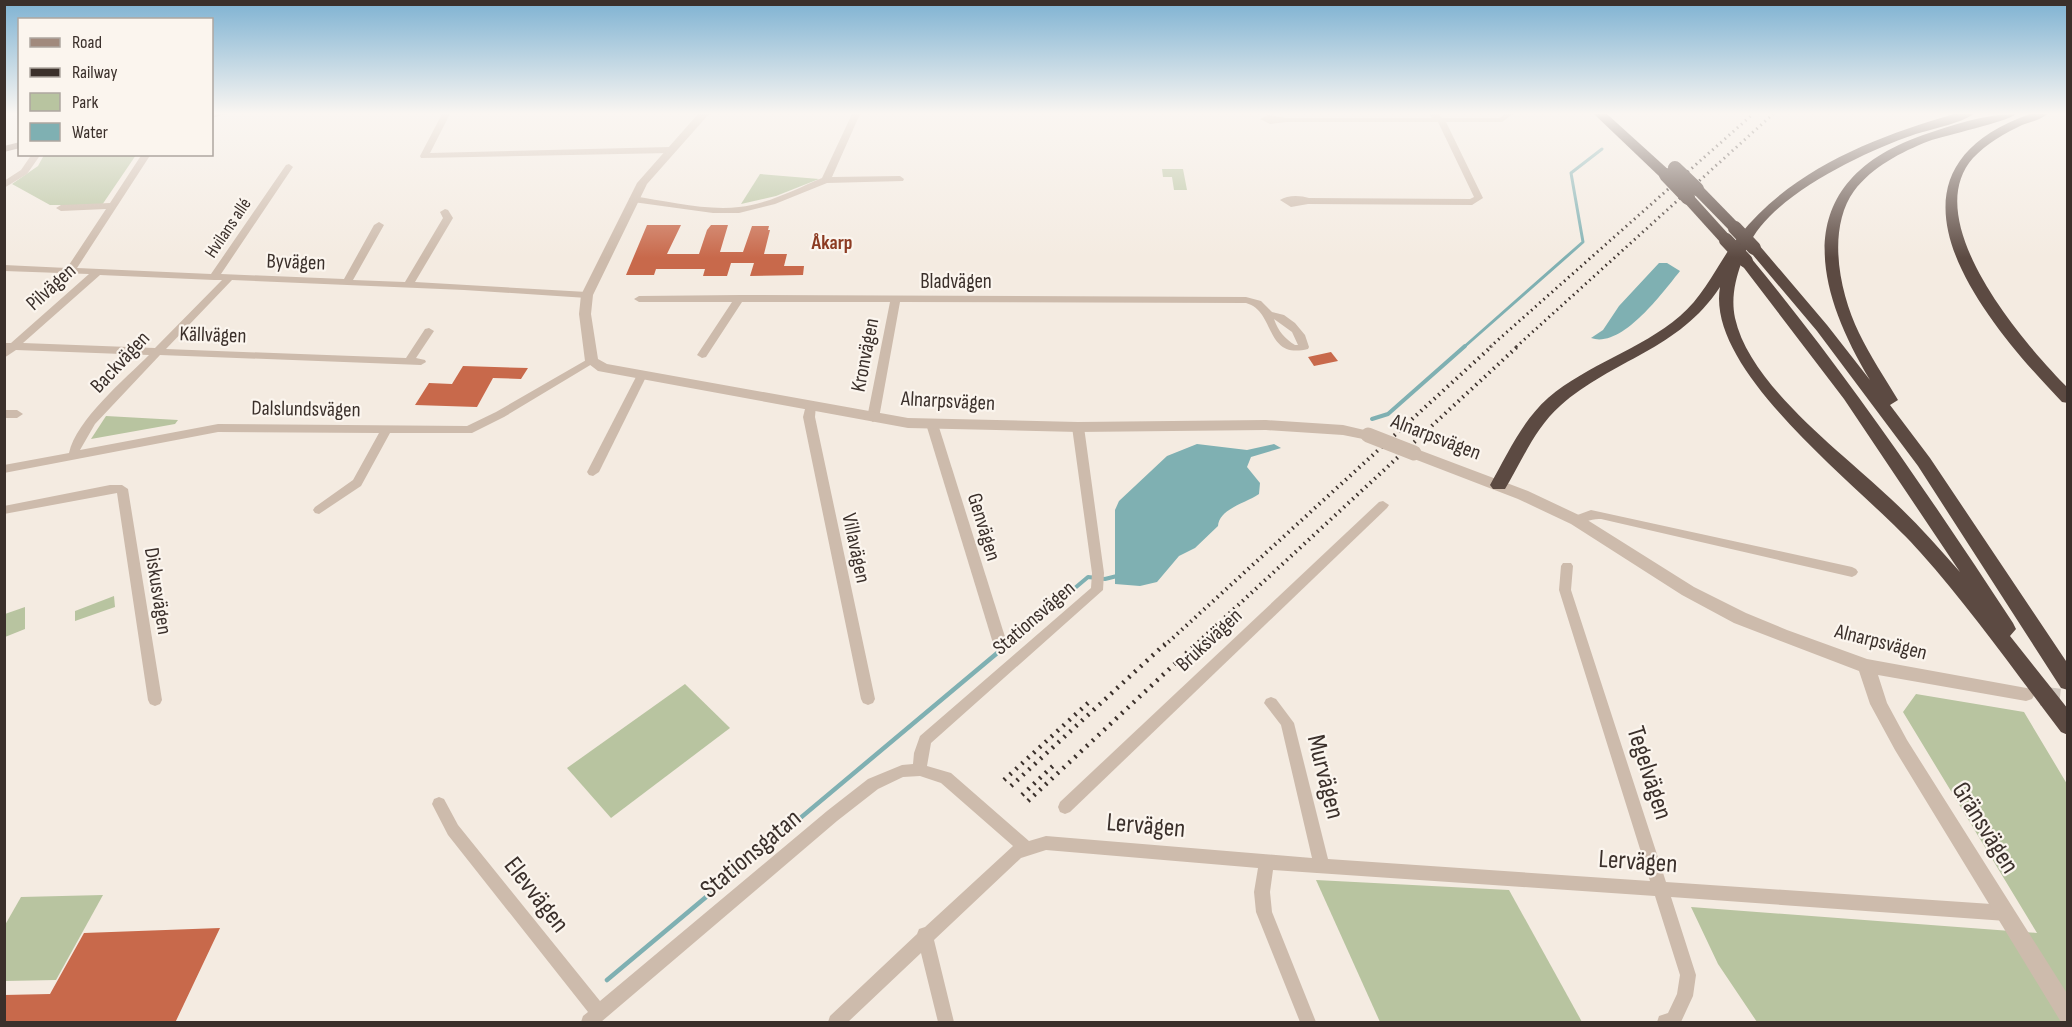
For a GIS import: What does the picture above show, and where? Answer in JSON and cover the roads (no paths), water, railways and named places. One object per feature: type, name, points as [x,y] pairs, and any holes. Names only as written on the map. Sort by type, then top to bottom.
[{"type":"highway","points":[[1660,162],[1741,243],[1837,346],[1924,462],[2067,682]]},
{"type":"highway","points":[[1499,485],[1520,442],[1552,404],[1582,382],[1668,334],[1688,318],[1704,300],[1741,243],[1777,204],[1827,169],[1842,162]]},
{"type":"highway","points":[[1882,162],[1867,170],[1848,190],[1835,219],[1831,256],[1834,286],[1847,323],[1924,462]]},
{"type":"highway","points":[[1964,162],[1955,176],[1950,203],[1957,238],[1973,278],[2003,327],[2067,398]]},
{"type":"highway","points":[[1741,243],[1724,290],[1724,304],[1730,329],[1749,365],[1783,406],[1870,487],[1941,562],[2067,725]]},
{"type":"highway","points":[[1741,243],[1884,440],[2067,725]]},
{"type":"street","points":[[4,184],[24,171],[31,162]]},
{"type":"street","points":[[70,271],[142,162]]},
{"type":"street","points":[[592,361],[585,314],[587,296],[633,199],[660,162]]},
{"type":"street","points":[[826,180],[834,162]]},
{"type":"street","points":[[1308,201],[1472,202],[1479,198],[1461,162]]},
{"type":"street","name":"Hvilans allé","points":[[214,277],[289,167]]},
{"type":"street","points":[[633,199],[713,210],[739,210],[772,202],[826,180],[900,179]]},
{"type":"street","points":[[61,208],[113,206]]},
{"type":"street","points":[[408,285],[448,218],[445,212]]},
{"type":"street","points":[[347,282],[379,225]]},
{"type":"street","name":"Byvägen","points":[[4,268],[347,282],[587,296]]},
{"type":"street","name":"Pilvägen","points":[[4,355],[9,346],[97,272]]},
{"type":"street","name":"Backvägen","points":[[74,454],[76,445],[91,421],[229,278]]},
{"type":"street","points":[[702,355],[740,298]]},
{"type":"street","name":"Bladvägen","points":[[639,299],[1246,300],[1257,303],[1269,314]]},
{"type":"street","name":"Kronvägen","points":[[873,418],[896,299]]},
{"type":"street","name":"Källvägen","points":[[9,346],[415,361],[429,331]]},
{"type":"street","name":"Alnarpsvägen","points":[[592,361],[603,368],[873,418],[932,424],[1078,427],[1266,425],[1343,430],[1368,435],[1499,485],[1576,520],[1672,582],[1721,609],[1781,635],[1866,666],[2026,694]]},
{"type":"street","name":"Dalslundsvägen","points":[[4,469],[218,428],[468,430],[486,423],[565,374],[592,361]]},
{"type":"street","points":[[593,472],[642,375]]},
{"type":"street","name":"Villavägen","points":[[811,405],[809,417],[867,699]]},
{"type":"street","points":[[4,414],[17,414]]},
{"type":"street","name":"Genvägen","points":[[932,424],[999,640]]},
{"type":"street","name":"Stationsvägen","points":[[920,770],[921,753],[925,740],[1097,590],[1098,573],[1078,427]]},
{"type":"street","points":[[319,510],[357,483],[387,429]]},
{"type":"street","name":"Diskusvägen","points":[[4,510],[110,489],[122,489],[155,700]]},
{"type":"street","name":"Bruksvägen","points":[[1065,807],[1383,505]]},
{"type":"street","points":[[1576,520],[1590,514],[1601,515],[1852,572]]},
{"type":"street","name":"Tegelvägen","points":[[1567,566],[1565,590],[1688,975],[1688,986],[1672,1020],[1665,1023]]},
{"type":"street","name":"Gränsvägen","points":[[1866,666],[1879,704],[1900,745],[2006,913],[2067,1016]]},
{"type":"street","name":"Murvägen","points":[[1271,703],[1287,723],[1322,866]]},
{"type":"street","points":[[836,1023],[925,935],[1016,852],[1026,848],[946,778],[920,770]]},
{"type":"street","name":"Stationsgatan","points":[[594,1018],[873,784],[902,771],[920,770]]},
{"type":"street","name":"Elevvägen","points":[[439,804],[453,830],[594,1018]]},
{"type":"street","name":"Lervägen","points":[[1026,848],[1056,842],[1267,862],[2006,913]]},
{"type":"street","points":[[1267,862],[1262,892],[1264,912],[1308,1023]]},
{"type":"street","points":[[925,935],[945,1023]]},
{"type":"water","points":[[1659,263],[1667,263],[1680,271],[1653,304],[1616,335],[1603,339],[1591,338],[1603,330],[1619,306]]},
{"type":"water","points":[[1197,444],[1247,450],[1274,444],[1281,448],[1251,457],[1247,467],[1260,483],[1259,494],[1223,515],[1218,526],[1195,548],[1179,556],[1157,582],[1140,586],[1115,584],[1115,510],[1119,501],[1167,456]]},
{"type":"waterway","points":[[1464,347],[1583,242],[1571,173],[1585,162]]},
{"type":"waterway","points":[[1372,419],[1388,414],[1465,346]]},
{"type":"waterway","points":[[1006,646],[1088,577],[1105,579],[1117,576]]},
{"type":"waterway","points":[[607,980],[1008,644]]},
{"type":"tunnel","points":[[2041,696],[2068,699]]},
{"type":"railway","points":[[1490,347],[1699,162]]},
{"type":"railway","points":[[1516,347],[1720,162]]},
{"type":"railway","points":[[1164,646],[1492,346]]},
{"type":"railway","points":[[1194,646],[1518,346]]},
{"type":"railway","points":[[1011,786],[1165,644]]},
{"type":"railway","points":[[1028,801],[1196,644]]},
{"type":"railway","points":[[1004,780],[1088,703]]},
{"type":"railway","points":[[1022,795],[1055,764]]},
{"type":"district","name":"Åkarp","points":[[832,243]]}]
